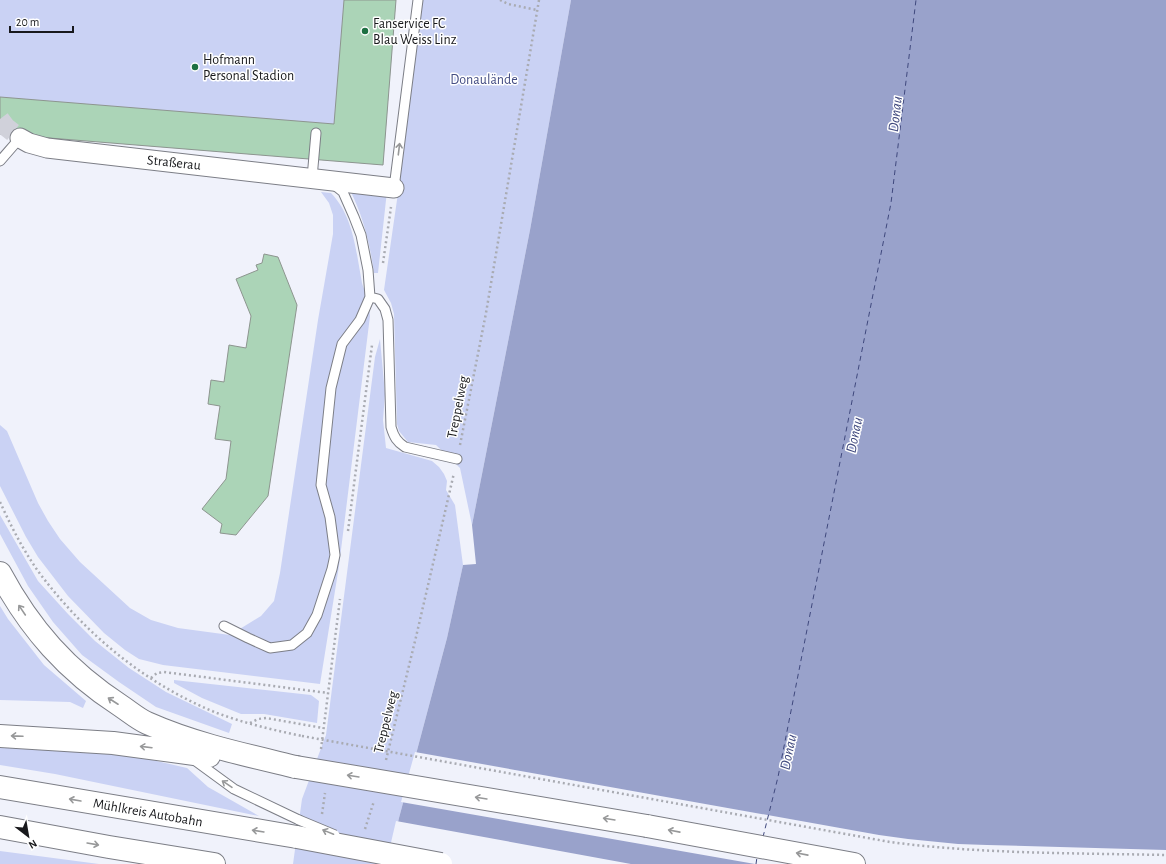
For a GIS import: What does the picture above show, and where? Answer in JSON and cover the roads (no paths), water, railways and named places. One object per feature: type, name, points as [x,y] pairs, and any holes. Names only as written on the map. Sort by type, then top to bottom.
[{"type":"highway","points":[[0,573],[18,604],[38,633],[64,662],[98,691],[146,722],[193,740],[245,755],[296,767]]},
{"type":"highway","points":[[0,736],[113,743],[296,767],[648,826],[854,864]]},
{"type":"highway","name":"Mühlkreis Autobahn","points":[[0,787],[298,829],[378,852],[441,864]]},
{"type":"highway","points":[[0,827],[214,864]]},
{"type":"street","name":"Straßerau","points":[[20,138],[29,143],[47,148],[394,188]]},
{"type":"lane","points":[[394,188],[418,0]]},
{"type":"lane","points":[[316,133],[320,179],[343,192],[354,217],[360,236],[374,298],[385,309],[388,320],[391,427],[393,435],[398,443],[405,447],[458,459]]},
{"type":"lane","points":[[1,161],[20,138]]},
{"type":"lane","points":[[224,626],[270,648],[292,645],[307,632],[316,615],[336,555],[330,517],[321,485],[331,388],[342,344],[374,298]]},
{"type":"lane","points":[[336,555],[345,557]]},
{"type":"lane","points":[[146,722],[205,769],[298,829]]},
{"type":"water","name":"Donau","points":[[571,0],[1166,0],[1166,864],[388,864],[447,638],[463,565],[476,564],[472,525],[530,230]]},
{"type":"tunnel","points":[[0,119],[6,127],[20,138]]},
{"type":"place","name":"Fanservice FC Blau Weiss Linz","points":[[365,31]]},
{"type":"place","name":"Hofmann Personal Stadion","points":[[195,67]]},
{"type":"park label","name":"Donaulände","points":[[484,79]]}]
